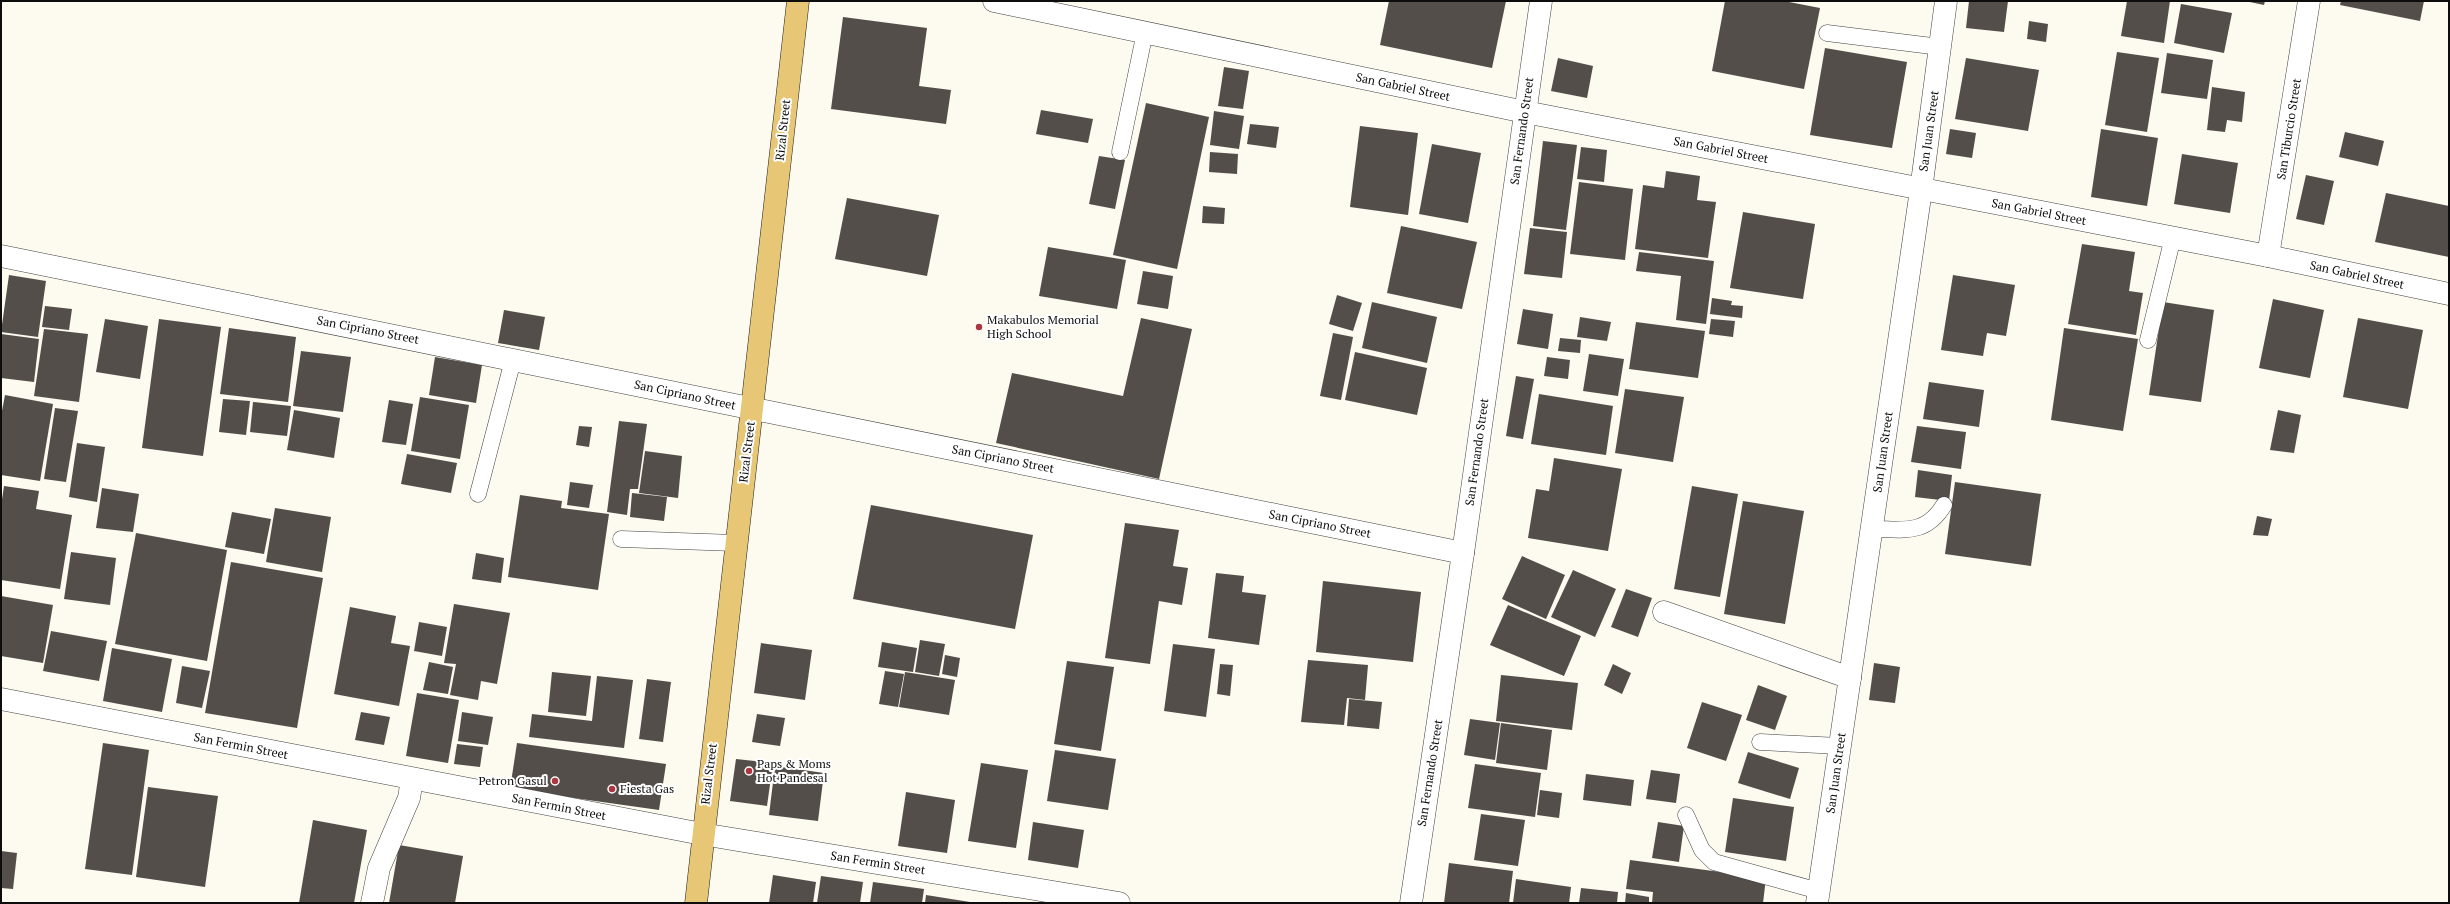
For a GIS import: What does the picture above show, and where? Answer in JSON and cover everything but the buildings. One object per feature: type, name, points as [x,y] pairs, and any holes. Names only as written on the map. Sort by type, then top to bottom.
[{"type":"main road","name":"Rizal Street","points":[[696,903],[702,834],[735,543],[753,409],[798,1]]},
{"type":"street","name":"San Gabriel Street","points":[[994,1],[1525,112],[1921,190],[2173,237],[2449,294]]},
{"type":"street","name":"San Fernando Street","points":[[1411,903],[1463,553],[1541,1]]},
{"type":"street","name":"San Juan Street","points":[[1818,897],[1921,190],[1946,1]]},
{"type":"street","name":"San Tiburcio Street","points":[[2268,256],[2310,1]]},
{"type":"street","name":"San Cipriano Street","points":[[1,256],[1463,553]]},
{"type":"street","points":[[1664,612],[1850,678]]},
{"type":"street","name":"San Fermin Street","points":[[1,699],[702,834],[1119,903]]},
{"type":"street","points":[[372,903],[379,868],[409,798],[412,779]]},
{"type":"lane","points":[[1120,152],[1145,32]]},
{"type":"lane","points":[[1827,33],[1940,47]]},
{"type":"lane","points":[[2148,340],[2173,237]]},
{"type":"lane","points":[[478,494],[513,360]]},
{"type":"lane","points":[[1872,529],[1922,527],[1936,518],[1944,506]]},
{"type":"lane","points":[[621,539],[735,543]]},
{"type":"lane","points":[[1760,742],[1840,746]]},
{"type":"lane","points":[[1686,815],[1702,850],[1714,862],[1818,897]]},
{"type":"place","name":"Makabulos Memorial High School","points":[[979,327]]},
{"type":"place","name":"Paps & Moms Hot Pandesal","points":[[749,771]]},
{"type":"place","name":"Petron Gasul","points":[[555,781]]},
{"type":"place","name":"Fiesta Gas","points":[[612,789]]}]
